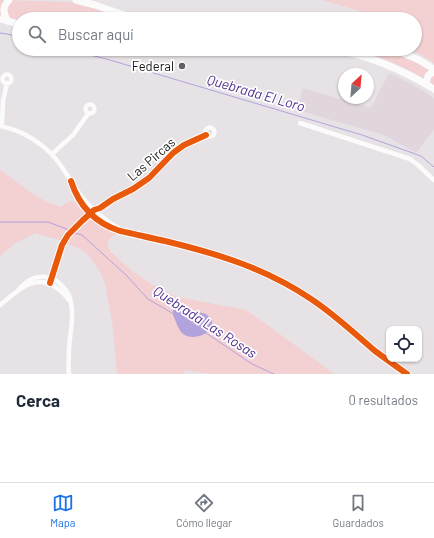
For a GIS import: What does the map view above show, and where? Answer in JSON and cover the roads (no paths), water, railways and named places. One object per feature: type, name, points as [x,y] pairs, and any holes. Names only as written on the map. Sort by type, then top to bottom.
[{"type":"main road","points":[[8,21],[4,14],[4,10],[9,0]]},
{"type":"main road","points":[[76,0],[83,1],[113,12]]},
{"type":"main road","points":[[0,19],[12,22]]},
{"type":"main road","points":[[362,56],[391,66],[434,89]]},
{"type":"main road","points":[[410,56],[434,70],[428,76],[426,84]]},
{"type":"street","points":[[7,83],[3,101],[1,126],[13,129],[38,142],[52,154],[94,210],[104,219],[125,232]]},
{"type":"street","points":[[52,154],[73,135],[88,114]]},
{"type":"street","points":[[300,123],[410,160],[418,165],[434,180]]},
{"type":"street","name":"Las Pircas","points":[[51,280],[62,245],[68,235],[94,210],[133,189],[149,178],[173,153],[184,144],[206,135]]},
{"type":"street","points":[[71,181],[82,204],[90,214],[106,226],[115,230],[217,254],[277,279],[299,291],[336,316],[382,356],[407,374]]},
{"type":"street","points":[[0,305],[26,282],[33,278],[40,277],[59,282],[68,292],[70,301],[72,322],[68,364],[69,374]]},
{"type":"water","points":[[177,306],[206,314],[212,320],[212,326],[208,332],[197,337],[182,333],[173,314],[173,310]]},
{"type":"waterway","name":"Quebrada El Loro","points":[[0,33],[12,35]]},
{"type":"waterway","name":"Quebrada El Loro","points":[[94,56],[362,135],[421,156],[434,167]]},
{"type":"waterway","name":"Quebrada Las Rosas","points":[[0,222],[48,222],[69,230]]},
{"type":"waterway","name":"Quebrada Las Rosas","points":[[75,233],[82,235],[126,275],[148,299],[172,313]]},
{"type":"waterway","name":"Quebrada Las Rosas","points":[[206,333],[252,364],[274,374]]},
{"type":"place","name":"Federal","points":[[182,66]]}]
